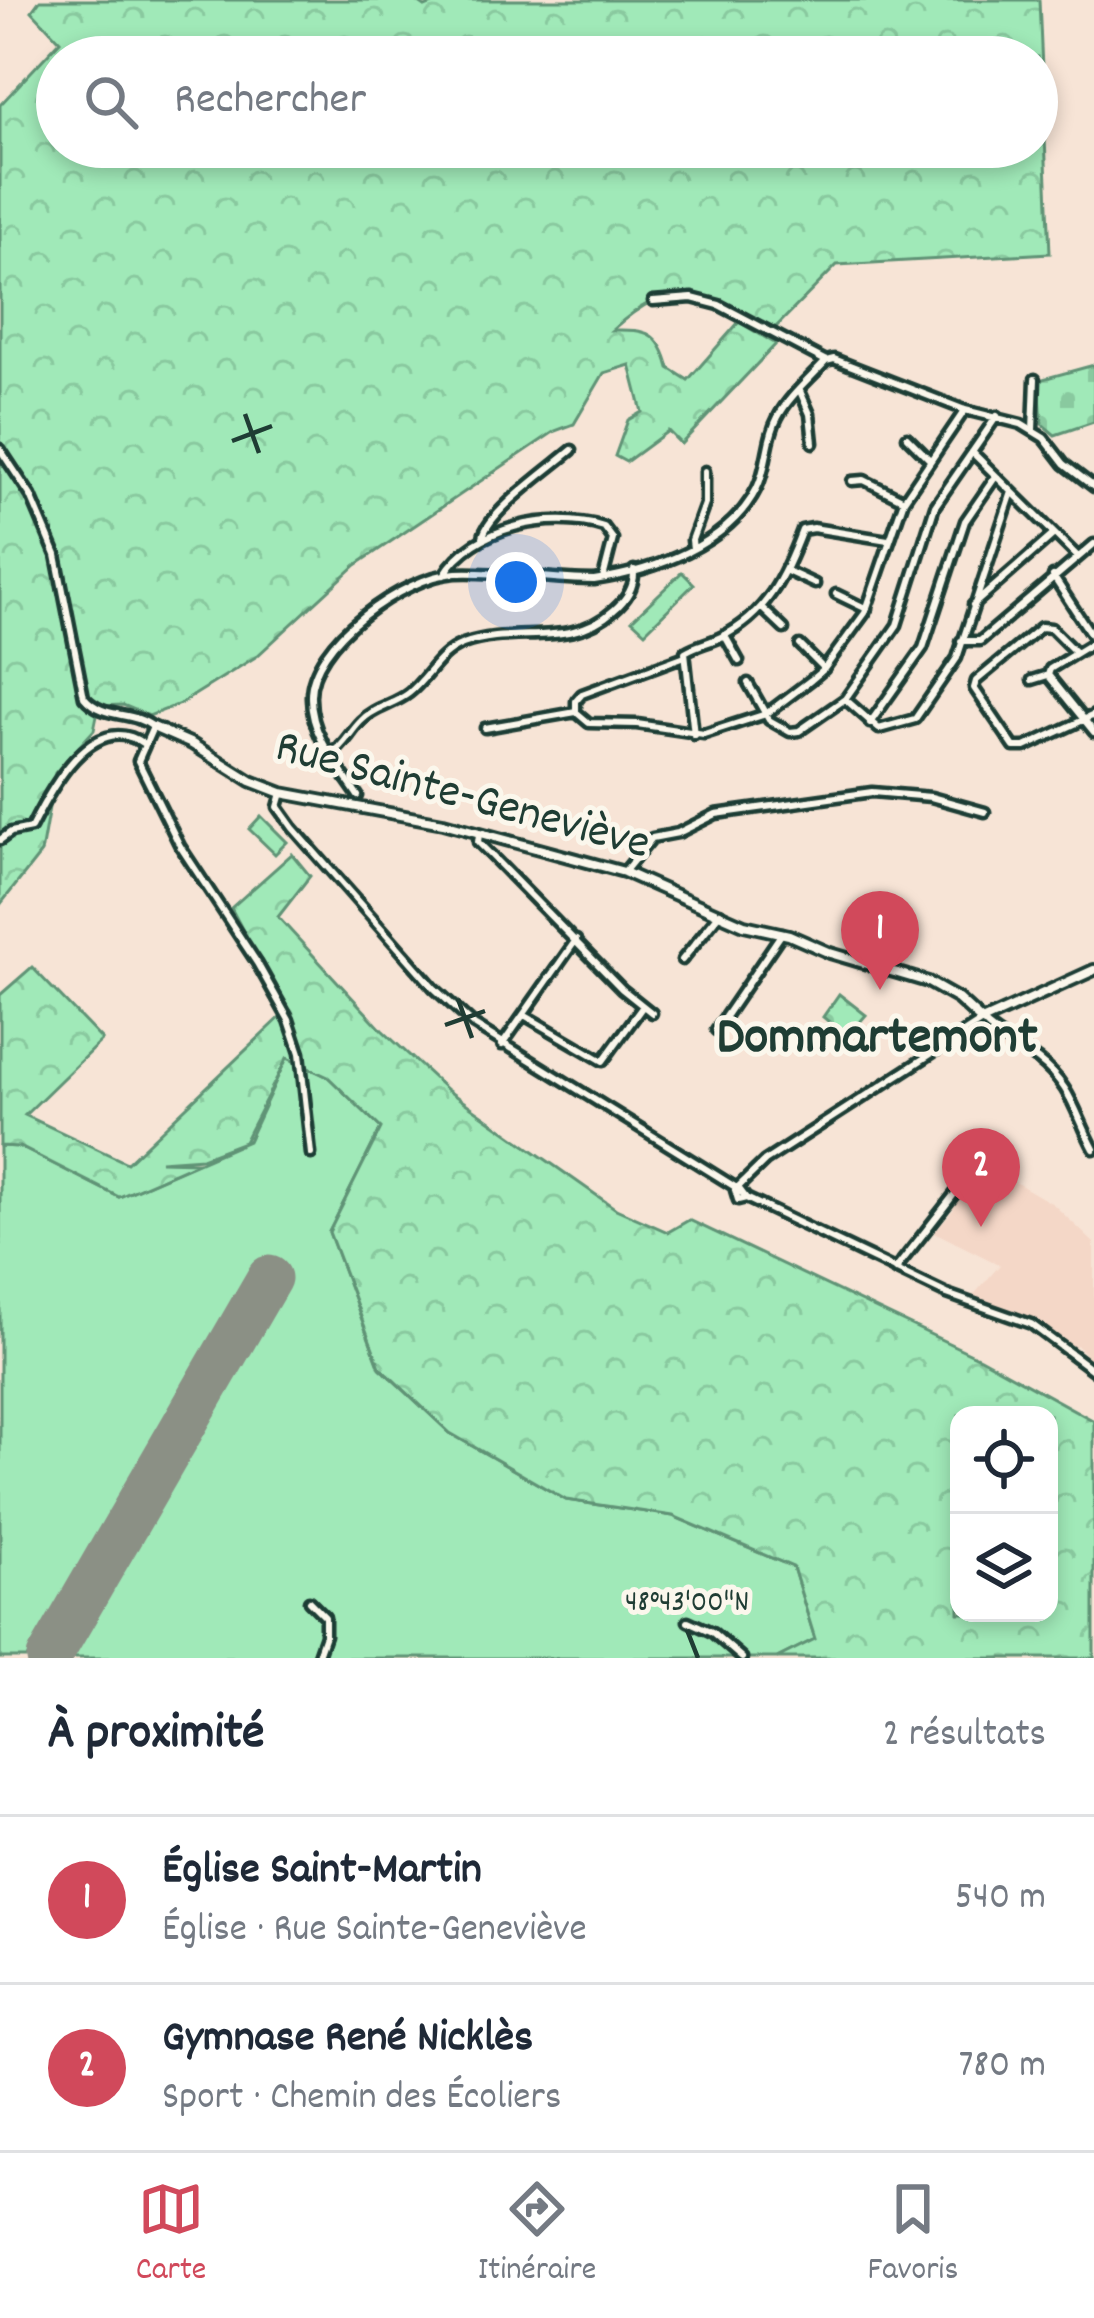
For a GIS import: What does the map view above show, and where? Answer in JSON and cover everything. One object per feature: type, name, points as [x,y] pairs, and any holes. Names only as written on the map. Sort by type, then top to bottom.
[{"type":"street","points":[[653,301],[692,298],[719,305],[826,361]]},
{"type":"street","points":[[358,796],[319,734],[310,698],[314,675],[325,654],[354,625],[414,585],[444,575],[603,578],[693,550],[722,533],[742,511],[761,477],[776,421],[826,361],[834,359],[965,410],[1033,430],[1094,487]]},
{"type":"street","points":[[1033,430],[1035,379]]},
{"type":"street","points":[[800,391],[810,414],[813,443]]},
{"type":"street","points":[[685,656],[582,694],[576,712],[589,723],[650,726],[694,735],[766,714],[824,669],[867,609],[904,500],[965,410]]},
{"type":"street","points":[[748,683],[775,724],[794,732],[845,699],[891,637],[930,516],[997,416]]},
{"type":"street","points":[[907,436],[930,460]]},
{"type":"street","points":[[0,449],[31,496],[56,554],[82,693],[98,710],[147,721],[153,727],[138,761],[175,837],[289,1020],[300,1053],[310,1154]]},
{"type":"street","points":[[483,537],[496,515],[572,450]]},
{"type":"street","points":[[972,452],[1078,557]]},
{"type":"street","points":[[693,550],[705,504],[705,471]]},
{"type":"street","points":[[870,723],[923,648],[965,521],[996,476]]},
{"type":"street","points":[[852,481],[864,480],[904,500]]},
{"type":"street","points":[[845,699],[879,729],[912,722],[954,664],[1012,492]]},
{"type":"street","points":[[444,575],[455,559],[483,537],[529,524],[600,525],[614,544],[603,578]]},
{"type":"street","points":[[694,735],[685,656],[689,649],[725,635],[762,608],[788,571],[805,528],[888,540]]},
{"type":"street","points":[[973,605],[1054,535]]},
{"type":"street","points":[[961,641],[980,641],[1094,544]]},
{"type":"street","points":[[331,755],[343,747],[366,715],[406,696],[449,651],[492,637],[582,630],[620,605],[634,584],[634,570]]},
{"type":"street","points":[[788,571],[815,584]]},
{"type":"street","points":[[1048,675],[1094,640],[1053,576]]},
{"type":"street","points":[[836,594],[867,609]]},
{"type":"street","points":[[762,608],[784,629]]},
{"type":"street","points":[[1076,653],[1051,628],[1041,627],[976,681],[974,688],[1017,748],[1094,715]]},
{"type":"street","points":[[725,635],[739,662]]},
{"type":"street","points":[[800,645],[824,669]]},
{"type":"street","points":[[1032,680],[1048,675]]},
{"type":"street","points":[[1048,675],[1094,732]]},
{"type":"street","points":[[485,728],[576,712]]},
{"type":"street","name":"Rue Sainte-Geneviève","points":[[153,727],[282,793],[533,844],[624,872],[736,919],[928,982],[958,999],[982,1021]]},
{"type":"street","points":[[0,840],[10,832],[31,828],[44,798],[94,742],[126,736],[143,744]]},
{"type":"street","points":[[624,872],[652,838],[678,833],[716,814],[872,792],[931,796],[985,812]]},
{"type":"street","points":[[282,793],[278,807],[293,828],[434,988],[502,1046],[735,1190]]},
{"type":"street","points":[[482,835],[487,851],[652,1013]]},
{"type":"street","points":[[682,960],[720,913]]},
{"type":"street","points":[[716,1030],[782,933]]},
{"type":"street","points":[[502,1046],[576,940]]},
{"type":"street","points":[[735,1190],[766,1162],[982,1021],[1094,970]]},
{"type":"street","points":[[524,1015],[603,1061],[643,1006]]},
{"type":"street","points":[[982,1021],[998,1038],[1042,1063],[1072,1096],[1094,1149]]},
{"type":"street","points":[[735,1190],[736,1199],[746,1198],[947,1294],[1031,1324],[1094,1371]]},
{"type":"street","points":[[895,1270],[956,1192],[963,1190]]},
{"type":"street","points":[[309,1601],[325,1618],[317,1658]]},
{"type":"street","points":[[688,1621],[712,1632],[742,1658]]},
{"type":"shaded area","points":[[979,1161],[1053,1204],[1094,1243],[1094,1365],[1077,1345],[1035,1321],[971,1298],[1000,1265],[934,1232],[954,1209],[950,1206],[956,1198],[964,1199],[971,1190],[964,1184]]},
{"type":"green space","points":[[40,0],[415,0],[425,7],[442,0],[1039,0],[1041,36],[55,36],[32,11]]},
{"type":"green space","points":[[36,67],[36,168],[1046,168],[1050,253],[837,265],[770,333],[727,307],[691,294],[655,300],[635,312],[612,330],[651,336],[669,368],[688,380],[739,322],[776,344],[681,444],[668,431],[626,462],[615,456],[628,420],[642,412],[630,365],[604,373],[574,424],[555,431],[356,565],[257,656],[180,704],[149,716],[123,705],[99,706],[94,730],[55,773],[41,853],[0,905],[0,105]]},
{"type":"green space","points":[[1094,365],[1094,422],[1055,435],[1042,424],[1039,380]]},
{"type":"green space","points":[[682,572],[694,584],[645,632],[632,620]]},
{"type":"green space","points":[[261,816],[287,842],[275,854],[249,829]]},
{"type":"green space","points":[[292,854],[310,876],[278,917],[382,1030],[447,1090],[616,1209],[668,1232],[689,1220],[980,1358],[1094,1421],[1094,1658],[777,1658],[815,1639],[793,1567],[673,1516],[566,1500],[450,1433],[380,1367],[329,1232],[381,1128],[328,1077],[287,1058],[244,1142],[202,1158],[160,1161],[199,1162],[119,1197],[20,1147],[0,1146],[0,995],[32,967],[102,1040],[25,1115],[127,1163],[286,1012],[231,908]]},
{"type":"green space","points":[[839,994],[866,1015],[847,1037],[823,1017]]},
{"type":"green space","points":[[287,1057],[328,1077],[381,1128],[329,1232],[380,1368],[450,1433],[566,1500],[673,1516],[786,1561],[793,1567],[815,1639],[777,1658],[0,1658],[0,1146],[20,1147],[119,1197],[248,1141]]},
{"type":"runway","points":[[49,1658],[269,1278]]},
{"type":"place","name":"Église Saint-Martin","points":[[880,990]]},
{"type":"place","name":"Gymnase René Nicklès","points":[[981,1227]]},
{"type":"district","name":"Dommartemont","points":[[877,1040]]}]
